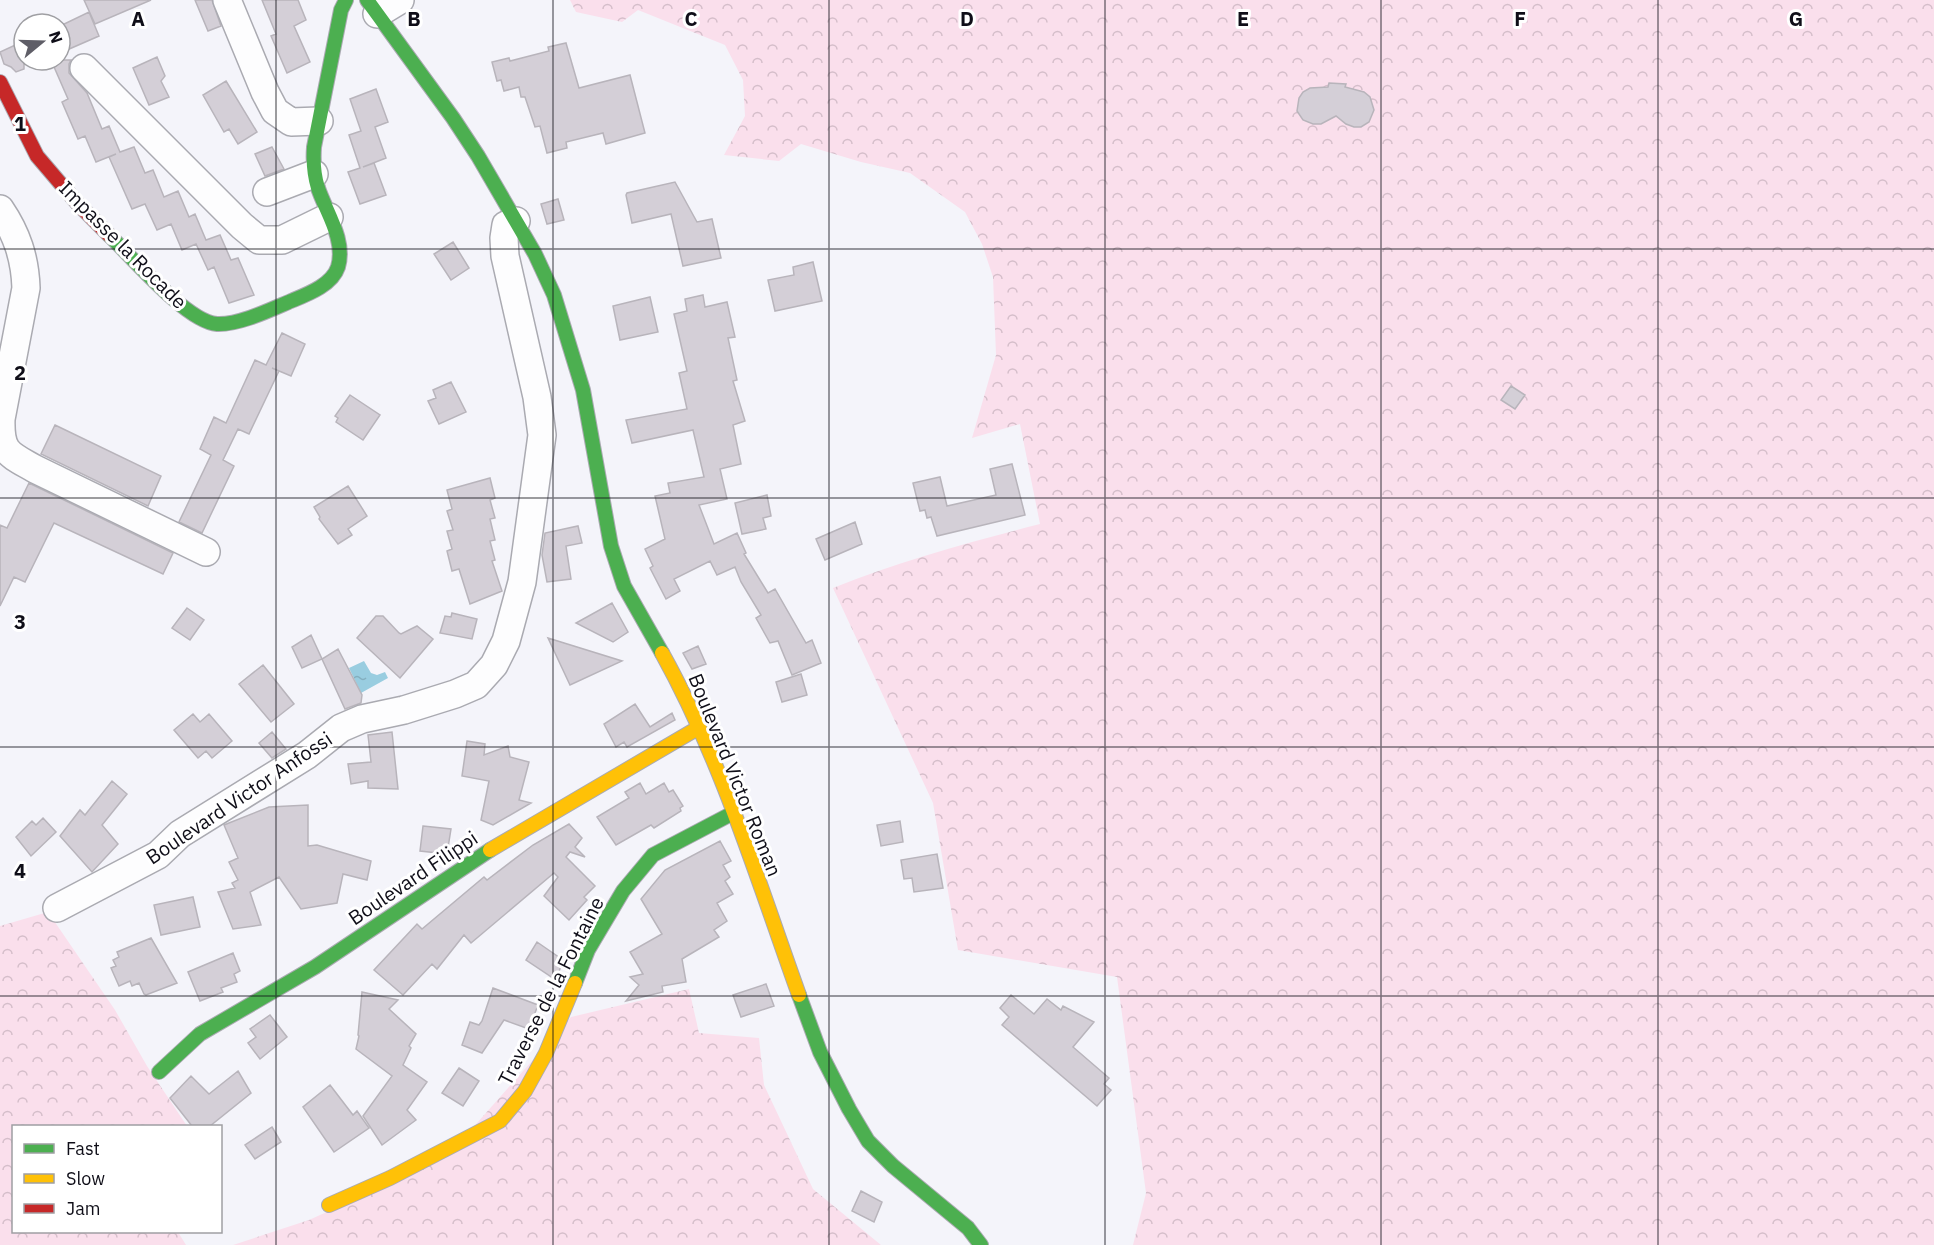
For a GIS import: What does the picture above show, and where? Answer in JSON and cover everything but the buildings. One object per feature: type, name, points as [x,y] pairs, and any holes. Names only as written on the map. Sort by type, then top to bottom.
[{"type":"street","points":[[227,0],[275,111],[291,122],[319,121]]},
{"type":"street","name":"Impasse la Rocade","points":[[0,82],[37,156],[78,204],[178,303],[196,318],[219,324],[246,319],[319,288],[337,269],[341,254],[339,242],[321,200],[314,174],[314,146],[341,10],[346,0]]},
{"type":"street","name":"Boulevard Victor Roman","points":[[381,4],[516,220],[554,295],[584,390],[611,546],[624,586],[685,696],[733,813],[820,1052],[868,1141],[893,1166],[968,1228],[981,1245]]},
{"type":"street","points":[[84,68],[242,226],[260,240],[282,240],[329,217]]},
{"type":"street","points":[[267,192],[314,174]]},
{"type":"street","points":[[0,209],[11,226],[25,266],[26,288],[1,419],[1,435],[8,453],[35,469],[206,552]]},
{"type":"street","name":"Boulevard Victor Anfossi","points":[[57,908],[158,855],[180,834],[307,755],[341,729],[362,719],[404,710],[455,694],[476,685],[494,665],[506,641],[522,582],[542,435],[537,397],[505,256],[506,225],[516,220]]},
{"type":"street","name":"Boulevard Filippi","points":[[159,1072],[200,1034],[315,967],[506,839],[698,728]]},
{"type":"street","name":"Traverse de la Fontaine","points":[[329,1204],[390,1178],[500,1121],[525,1091],[546,1053],[588,950],[623,891],[653,855],[733,813]]},
{"type":"green space","points":[[570,0],[1934,0],[1934,1245],[1133,1245],[1146,1193],[1117,977],[958,950],[933,803],[833,588],[935,553],[1040,524],[1020,424],[972,438],[996,355],[993,277],[982,244],[965,212],[910,173],[861,162],[801,144],[779,161],[724,155],[745,116],[743,80],[725,45],[638,10],[622,22],[576,12]]},
{"type":"green space","points":[[48,912],[115,1010],[147,1066],[186,1125],[12,1125],[12,1233],[179,1233],[186,1245],[0,1245],[0,926]]},
{"type":"green space","points":[[689,989],[699,1033],[759,1038],[764,1085],[813,1189],[881,1245],[233,1245],[309,1220],[446,1158],[571,1017]]},
{"type":"water","points":[[364,661],[371,673],[377,675],[385,672],[388,678],[361,693],[349,668]]},
{"type":"traffic: fast","points":[[109,235],[176,301],[205,321],[217,324],[235,322],[265,312],[312,292],[331,279],[338,267],[339,247],[334,226],[317,183],[314,147],[341,10],[346,0]]},
{"type":"traffic: fast","points":[[367,0],[478,156],[535,254],[554,295],[583,390],[611,546],[624,586],[662,653]]},
{"type":"traffic: fast","points":[[575,983],[588,950],[623,891],[653,855],[733,813]]},
{"type":"traffic: fast","points":[[159,1072],[200,1034],[315,967],[490,850]]},
{"type":"traffic: fast","points":[[799,995],[820,1052],[868,1141],[893,1166],[968,1228],[981,1245]]},
{"type":"traffic: slow","points":[[662,653],[703,735],[737,821],[799,995]]},
{"type":"traffic: slow","points":[[490,850],[698,728]]},
{"type":"traffic: slow","points":[[329,1205],[390,1178],[500,1121],[525,1091],[546,1053],[575,983]]},
{"type":"traffic: jam","points":[[0,82],[37,156],[78,204],[109,235]]}]
